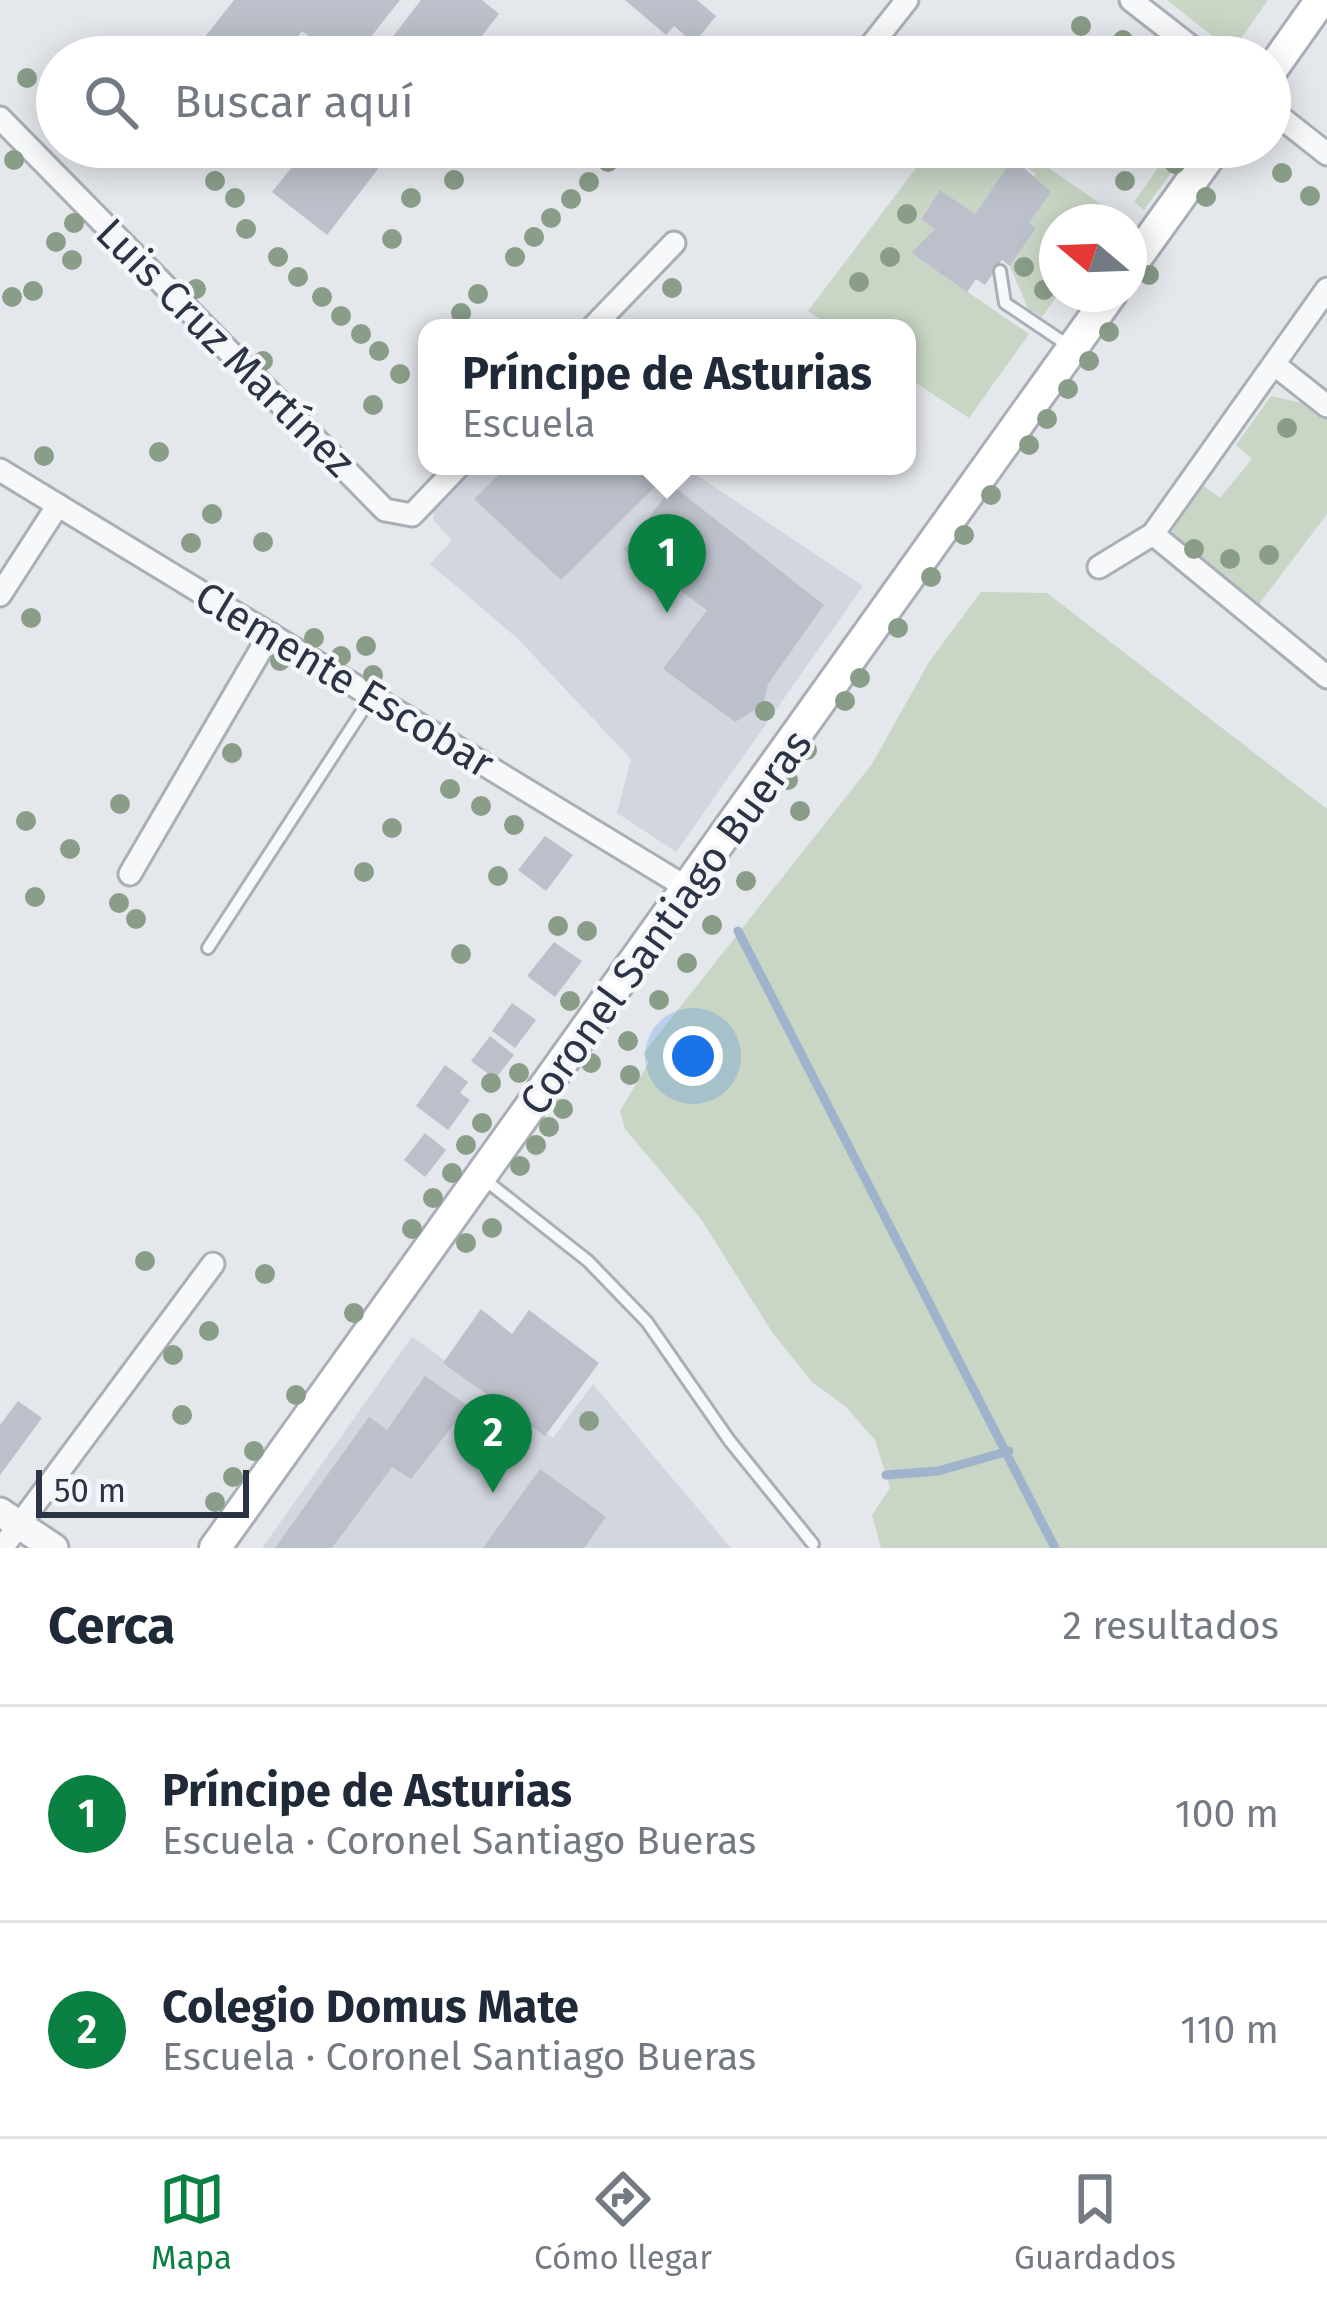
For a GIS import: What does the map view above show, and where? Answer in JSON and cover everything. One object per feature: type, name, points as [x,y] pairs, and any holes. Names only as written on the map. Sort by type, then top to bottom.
[{"type":"main road","points":[[1291,42],[1321,0]]},
{"type":"main road","points":[[1147,243],[1201,168]]},
{"type":"main road","name":"Coronel Santiago Bueras","points":[[215,1548],[1098,312]]},
{"type":"street","points":[[879,36],[907,0]]},
{"type":"street","points":[[1131,0],[1177,36]]},
{"type":"street","name":"Luis Cruz Martínez","points":[[0,118],[36,155]]},
{"type":"street","points":[[1291,126],[1327,154]]},
{"type":"street","name":"Luis Cruz Martínez","points":[[49,168],[386,510],[412,514],[450,475]]},
{"type":"street","points":[[601,319],[674,243]]},
{"type":"street","points":[[1099,567],[1153,534],[1327,289]]},
{"type":"street","points":[[1275,364],[1327,406]]},
{"type":"street","name":"Clemente Escobar","points":[[0,470],[689,889]]},
{"type":"street","points":[[0,595],[58,505]]},
{"type":"street","points":[[1153,534],[1327,677]]},
{"type":"street","points":[[130,874],[270,634]]},
{"type":"street","points":[[2,1548],[9,1518],[213,1264]]},
{"type":"street","points":[[9,1518],[54,1548]]},
{"type":"lane","points":[[1000,271],[1005,303],[1072,348]]},
{"type":"lane","points":[[208,948],[373,696]]},
{"type":"lane","points":[[482,1177],[588,1261],[647,1322],[729,1440],[813,1544]]},
{"type":"shaded area","points":[[468,475],[696,475],[863,586],[676,852],[617,813],[631,759],[518,639],[430,564],[452,540],[433,520],[434,508]]},
{"type":"shaded area","points":[[412,1337],[553,1438],[593,1384],[731,1548],[262,1548]]},
{"type":"green space","points":[[1167,0],[1268,0],[1243,36],[1212,36]]},
{"type":"green space","points":[[916,168],[1006,168],[975,214],[940,191],[921,218],[935,229],[912,254],[1029,334],[969,418],[916,383],[916,319],[820,319],[808,311]]},
{"type":"green space","points":[[1027,168],[1049,168],[1101,204],[1042,204],[1050,192],[1033,179],[1036,174]]},
{"type":"green space","points":[[1158,168],[1175,168],[1147,206],[1136,204]]},
{"type":"green space","points":[[1039,208],[1039,312],[1045,312],[1042,317],[1028,309],[1010,266],[1036,228],[1029,223]]},
{"type":"green space","points":[[1271,396],[1307,404],[1327,418],[1327,514],[1256,608],[1174,551],[1173,526],[1204,486],[1220,498],[1252,459],[1236,445]]},
{"type":"green space","points":[[981,592],[1047,593],[1327,809],[1327,1548],[881,1548],[872,1515],[890,1488],[875,1440],[846,1407],[811,1381],[772,1332],[701,1219],[625,1129],[620,1111],[649,1062],[643,1054],[872,764],[929,662]]},
{"type":"building","points":[[234,0],[400,0],[372,36],[309,36],[302,31],[298,36],[206,36]]},
{"type":"building","points":[[421,0],[482,0],[499,14],[482,36],[393,36]]},
{"type":"building","points":[[625,0],[697,0],[716,16],[700,36],[686,36],[674,26],[666,35]]},
{"type":"building","points":[[291,168],[379,168],[327,235],[272,192]]},
{"type":"building","points":[[1006,168],[1024,168],[1051,192],[1039,204],[1029,223],[1036,228],[1010,266],[1002,260],[985,285],[976,279],[967,292],[911,253],[935,229],[921,219],[940,190],[975,214]]},
{"type":"building","points":[[499,475],[667,475],[561,580],[474,499]]},
{"type":"building","points":[[673,486],[824,605],[768,684],[763,705],[735,722],[663,669],[707,610],[624,550]]},
{"type":"building","points":[[545,836],[573,855],[546,891],[518,870]]},
{"type":"building","points":[[554,942],[582,961],[555,997],[527,976]]},
{"type":"building","points":[[512,1003],[536,1020],[515,1048],[492,1031]]},
{"type":"building","points":[[490,1036],[514,1055],[495,1079],[471,1061]]},
{"type":"building","points":[[445,1065],[468,1082],[460,1093],[470,1100],[448,1130],[416,1106]]},
{"type":"building","points":[[425,1133],[446,1150],[425,1177],[404,1160]]},
{"type":"building","points":[[481,1309],[512,1334],[529,1310],[599,1363],[545,1436],[443,1363]]},
{"type":"building","points":[[425,1376],[468,1406],[411,1479],[392,1467],[332,1548],[275,1548],[369,1417],[387,1430]]},
{"type":"building","points":[[18,1401],[42,1418],[0,1475],[0,1425]]},
{"type":"building","points":[[540,1469],[606,1517],[584,1548],[483,1548]]},
{"type":"waterway","points":[[738,931],[1055,1548]]},
{"type":"waterway","points":[[886,1475],[938,1471],[1009,1451]]},
{"type":"place","name":"Príncipe de Asturias","points":[[667,613]]},
{"type":"place","name":"Colegio Domus Mate","points":[[493,1493]]}]
